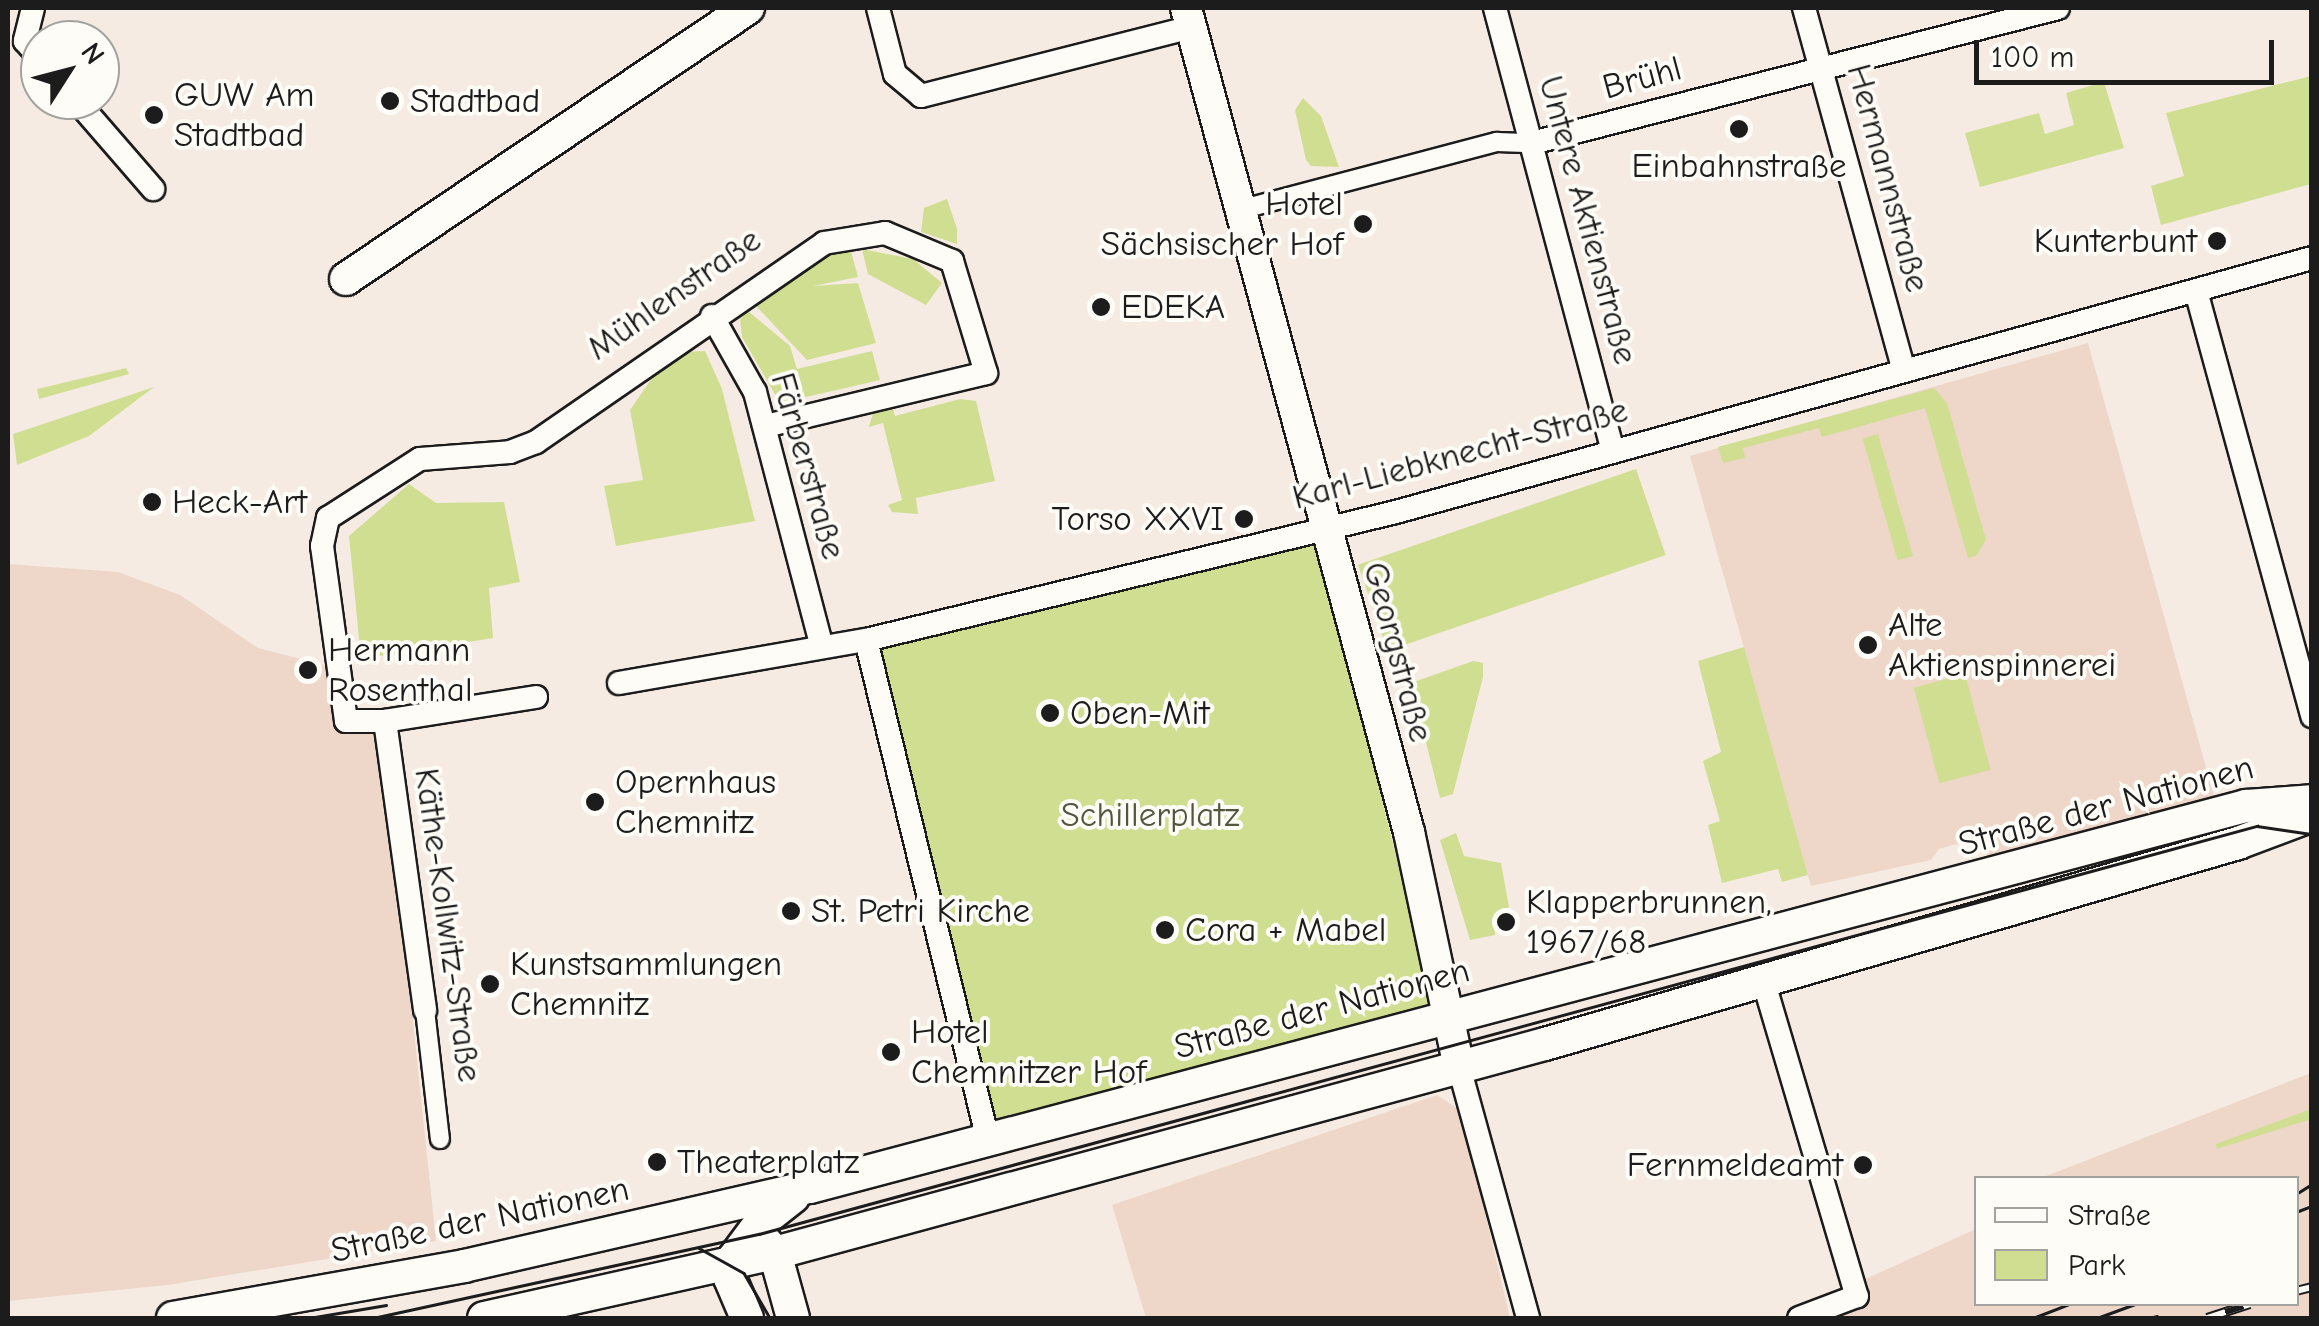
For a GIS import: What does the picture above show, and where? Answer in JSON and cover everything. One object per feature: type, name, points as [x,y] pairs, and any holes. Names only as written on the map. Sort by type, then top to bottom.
[{"type":"main road","points":[[346,279],[748,8]]},
{"type":"main road","name":"Straße der Nationen","points":[[173,1318],[309,1296],[810,1188],[2246,806],[2312,801]]},
{"type":"main road","name":"Straße der Nationen","points":[[484,1318],[733,1263],[764,1241],[1459,1067],[1764,982],[2312,815]]},
{"type":"main road","points":[[764,1241],[810,1188]]},
{"type":"main road","points":[[695,1214],[726,1214],[764,1241],[793,1318]]},
{"type":"main road","points":[[733,1263],[733,1290],[747,1318]]},
{"type":"street","points":[[878,8],[895,74],[912,94],[1082,55],[1188,17]]},
{"type":"street","name":"Untere Aktienstraße","points":[[1495,8],[1613,450]]},
{"type":"street","name":"Hermannstraße","points":[[1804,8],[1903,367]]},
{"type":"street","name":"Brühl","points":[[1243,209],[1498,142],[1532,143],[2058,8]]},
{"type":"street","name":"Georgstraße","points":[[1188,17],[1413,848],[1459,1067],[1528,1318]]},
{"type":"street","points":[[93,120],[153,189]]},
{"type":"street","name":"Mühlenstraße","points":[[386,721],[346,721],[322,546],[328,518],[420,459],[510,452],[536,442],[712,316],[824,243],[885,232],[952,261],[986,373],[766,426]]},
{"type":"street","name":"Karl-Liebknecht-Straße","points":[[619,682],[821,644],[866,640],[1325,528],[2312,258]]},
{"type":"street","points":[[2196,291],[2312,716]]},
{"type":"street","name":"Färberstraße","points":[[712,316],[740,360],[766,426],[821,644]]},
{"type":"street","points":[[866,640],[988,1140]]},
{"type":"street","points":[[386,721],[536,697]]},
{"type":"street","name":"Käthe-Kollwitz-Straße","points":[[386,721],[440,1139]]},
{"type":"street","points":[[1764,982],[1857,1296],[1798,1318]]},
{"type":"shaded area","points":[[2088,343],[2214,796],[1988,859],[1981,837],[1939,849],[1931,860],[1811,886],[1690,456]]},
{"type":"shaded area","points":[[8,564],[118,572],[180,595],[258,648],[324,665],[344,720],[381,718],[436,1241],[168,1285],[8,1301]]},
{"type":"shaded area","points":[[2311,1073],[2311,1318],[1779,1318],[1974,1230],[1974,1306],[2299,1306],[2299,1176],[2046,1176]]},
{"type":"shaded area","points":[[1437,1095],[1461,1111],[1510,1318],[1146,1318],[1112,1205]]},
{"type":"green space","points":[[2311,76],[2311,184],[2161,225],[2151,186],[2184,176],[2166,113]]},
{"type":"green space","points":[[2104,82],[2124,148],[1980,187],[1965,133],[2039,113],[2045,134],[2074,125],[2066,93]]},
{"type":"green space","points":[[1303,98],[1321,116],[1339,167],[1311,166],[1306,160],[1295,110]]},
{"type":"green space","points":[[947,199],[957,229],[957,244],[921,232],[924,208]]},
{"type":"green space","points":[[849,244],[858,277],[813,286],[858,283],[876,343],[807,360],[756,306],[819,256]]},
{"type":"green space","points":[[862,249],[913,259],[942,283],[926,305],[868,274]]},
{"type":"green space","points":[[748,311],[790,346],[797,369],[872,351],[880,380],[780,403],[742,337],[740,319]]},
{"type":"green space","points":[[705,351],[722,389],[755,521],[616,546],[604,486],[643,480],[630,410],[657,371],[680,352]]},
{"type":"green space","points":[[126,368],[129,374],[39,399],[37,389]]},
{"type":"green space","points":[[154,387],[89,436],[17,465],[13,434]]},
{"type":"green space","points":[[1934,388],[1947,403],[1986,540],[1976,556],[1968,558],[1925,408],[1822,437],[1819,428],[1743,448],[1745,458],[1723,463],[1718,447]]},
{"type":"green space","points":[[960,399],[976,401],[995,481],[916,498],[918,514],[892,512],[888,505],[902,500],[883,423],[869,427],[874,409],[891,402],[895,416]]},
{"type":"green space","points":[[1878,434],[1913,556],[1898,560],[1863,438]]},
{"type":"green space","points":[[1636,469],[1666,555],[1388,651],[1358,565]]},
{"type":"green space","points":[[409,484],[436,503],[504,502],[520,582],[489,588],[493,638],[361,659],[349,536]]},
{"type":"green space","name":"Schillerplatz","points":[[1316,535],[1436,1017],[994,1128],[874,645]]},
{"type":"green space","points":[[1744,647],[1808,875],[1782,882],[1778,869],[1722,883],[1708,825],[1720,821],[1703,761],[1721,752],[1698,661]]},
{"type":"green space","points":[[1473,661],[1483,663],[1483,677],[1453,794],[1440,798],[1411,683]]},
{"type":"green space","points":[[1965,674],[1991,770],[1939,783],[1914,688]]},
{"type":"green space","points":[[1456,833],[1464,856],[1501,863],[1509,907],[1494,916],[1495,935],[1470,940],[1440,840]]},
{"type":"green space","points":[[2311,1109],[2311,1119],[2217,1149],[2216,1144]]},
{"type":"tram line","points":[[373,1318],[759,1234],[2257,826],[2312,834]]},
{"type":"tram line","points":[[2299,1192],[2312,1184]]},
{"type":"tram line","points":[[2299,1211],[2312,1206]]},
{"type":"tram line","points":[[699,1248],[744,1273],[770,1318]]},
{"type":"tram line","points":[[309,1318],[386,1305]]},
{"type":"tram line","points":[[2033,1318],[2065,1306]]},
{"type":"tram line","points":[[2097,1318],[2130,1306]]},
{"type":"tram line","points":[[2149,1318],[2157,1316]]},
{"type":"railway","points":[[2299,1290],[2312,1287]]},
{"type":"railway","points":[[2207,1318],[2244,1306]]},
{"type":"place","name":"Stadtbad","points":[[390,101]]},
{"type":"place","name":"GUW Am Stadtbad","points":[[154,115]]},
{"type":"place","name":"Einbahnstraße","points":[[1739,129]]},
{"type":"place","name":"Hotel Sächsischer Hof","points":[[1363,224]]},
{"type":"place","name":"Kunterbunt","points":[[2217,241]]},
{"type":"place","name":"EDEKA","points":[[1101,307]]},
{"type":"place","name":"Heck-Art","points":[[152,502]]},
{"type":"place","name":"Torso XXVI","points":[[1244,519]]},
{"type":"place","name":"Alte Aktienspinnerei","points":[[1868,645]]},
{"type":"place","name":"Hermann Rosenthal","points":[[308,670]]},
{"type":"place","name":"Oben-Mit","points":[[1050,713]]},
{"type":"place","name":"Opernhaus Chemnitz","points":[[595,802]]},
{"type":"place","name":"St. Petri Kirche","points":[[791,911]]},
{"type":"place","name":"Klapperbrunnen, 1967/68","points":[[1506,922]]},
{"type":"place","name":"Cora + Mabel","points":[[1165,930]]},
{"type":"place","name":"Kunstsammlungen Chemnitz","points":[[490,984]]},
{"type":"place","name":"Hotel Chemnitzer Hof","points":[[891,1052]]},
{"type":"place","name":"Theaterplatz","points":[[657,1162]]},
{"type":"place","name":"Fernmeldeamt","points":[[1863,1165]]}]
